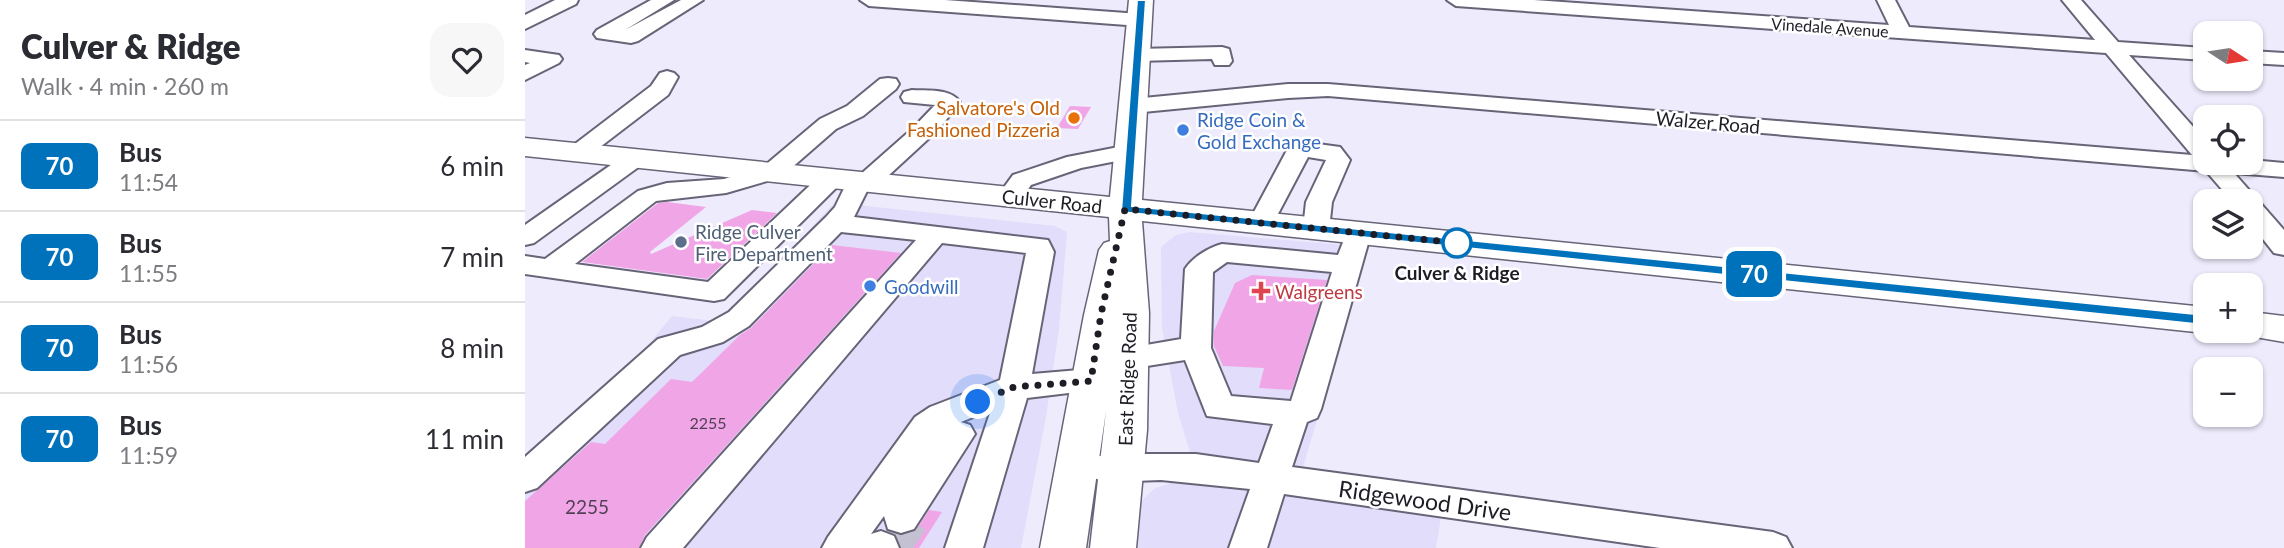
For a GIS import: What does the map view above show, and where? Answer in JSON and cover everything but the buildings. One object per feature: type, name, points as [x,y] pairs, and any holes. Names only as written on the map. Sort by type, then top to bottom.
[{"type":"main road","name":"East Ridge Road","points":[[1112,548],[1123,466],[1131,313],[1125,209],[1140,10]]},
{"type":"main road","name":"Culver Road","points":[[525,147],[1316,229],[1353,249],[2193,319]]},
{"type":"main road","name":"East Ridge Road","points":[[1063,548],[1101,314],[1125,209]]},
{"type":"main road","points":[[2263,326],[2284,329]]},
{"type":"street","points":[[525,23],[569,0]]},
{"type":"street","points":[[665,0],[604,34],[631,37],[694,0]]},
{"type":"street","points":[[869,0],[1140,10]]},
{"type":"street","name":"Vinedale Avenue","points":[[1455,0],[2193,53]]},
{"type":"street","points":[[1886,0],[1902,32]]},
{"type":"street","points":[[2071,0],[2193,141]]},
{"type":"street","points":[[1137,55],[1222,53],[1221,61]]},
{"type":"street","points":[[525,56],[552,59],[525,74]]},
{"type":"street","points":[[2263,58],[2284,60]]},
{"type":"street","points":[[579,152],[660,90],[667,77]]},
{"type":"street","points":[[537,267],[647,197],[667,191],[726,186],[772,172],[828,124],[855,111],[888,84]]},
{"type":"street","name":"Walzer Road","points":[[1133,106],[1288,91],[1328,90],[2193,160]]},
{"type":"street","points":[[537,267],[714,292],[853,181],[912,143],[949,102],[945,99],[912,97]]},
{"type":"street","points":[[1261,223],[1298,152],[1303,149],[1332,152],[1338,160],[1319,202],[1316,229]]},
{"type":"street","points":[[1010,197],[1022,180],[1076,162],[1129,152]]},
{"type":"street","points":[[525,237],[636,158]]},
{"type":"street","name":"Walzer Road","points":[[2263,167],[2284,170]]},
{"type":"street","points":[[2222,175],[2234,189]]},
{"type":"street","points":[[525,478],[670,347],[712,335],[739,319],[847,209],[853,181]]},
{"type":"street","points":[[2263,222],[2284,247]]},
{"type":"street","points":[[835,223],[1038,246],[1040,252],[1014,387],[964,548]]},
{"type":"street","points":[[660,548],[936,234]]},
{"type":"street","points":[[1353,249],[1305,409],[1293,414],[1219,407],[1196,348],[1199,269],[1222,253],[1353,249]]},
{"type":"street","points":[[1128,358],[1196,348]]},
{"type":"street","points":[[841,548],[927,426],[942,416],[1014,387],[1091,381]]},
{"type":"street","points":[[978,402],[947,452],[884,537],[868,539],[947,452],[996,447]]},
{"type":"street","points":[[1248,548],[1293,414]]},
{"type":"street","name":"Ridgewood Drive","points":[[1075,470],[1123,466],[1177,466],[1686,542],[1773,548]]},
{"type":"shaded area","points":[[839,198],[866,206],[1055,226],[1067,232],[1059,329],[1046,417],[1021,548],[525,548],[525,459],[638,357],[672,316],[723,322]]},
{"type":"shaded area","points":[[1189,232],[1369,247],[1303,467],[1248,462],[1190,452],[1178,413],[1162,328],[1161,247],[1176,235]]},
{"type":"shaded area","points":[[1185,479],[1442,511],[1436,548],[1129,548],[1134,519],[1142,500],[1155,488]]},
{"type":"tunnel","points":[[893,548],[916,515]]},
{"type":"bus line","name":"70","points":[[1141,0],[1125,209],[2193,319]]},
{"type":"place","name":"Salvatore's Old Fashioned Pizzeria","points":[[1074,118]]},
{"type":"place","name":"Ridge Coin & Gold Exchange","points":[[1183,130]]},
{"type":"place","name":"Ridge Culver Fire Department","points":[[681,242]]},
{"type":"place","name":"Culver & Ridge","points":[[1457,243]]},
{"type":"place","name":"Goodwill","points":[[870,286]]},
{"type":"place","name":"Walgreens","points":[[1261,291]]},
{"type":"route","points":[[978,402],[1014,387],[1091,381],[1101,314],[1125,209],[1468,244],[1457,243]]}]
